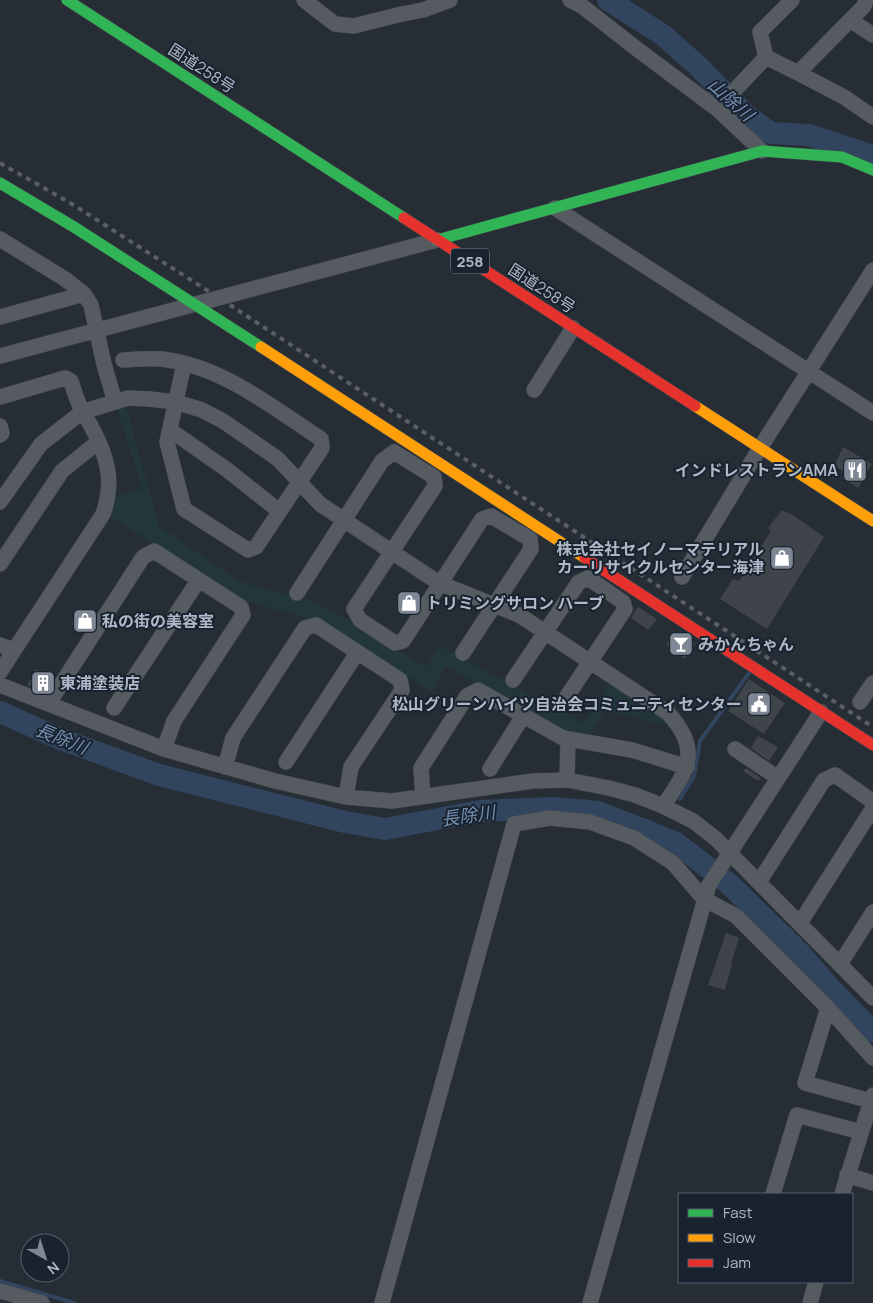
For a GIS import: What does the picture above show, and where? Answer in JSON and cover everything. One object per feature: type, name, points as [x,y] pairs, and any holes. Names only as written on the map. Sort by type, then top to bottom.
[{"type":"main road","name":"国道258号","points":[[67,0],[873,521]]},
{"type":"main road","points":[[437,240],[762,151],[842,157],[873,170]]},
{"type":"main road","points":[[0,183],[74,227],[195,304],[873,745]]},
{"type":"street","points":[[304,0],[335,24],[354,26],[423,10],[450,0]]},
{"type":"street","points":[[570,0],[582,6],[637,49],[720,106],[762,151]]},
{"type":"street","points":[[792,0],[760,32],[766,57],[844,97],[873,117]]},
{"type":"street","points":[[798,73],[864,6],[866,0]]},
{"type":"street","points":[[850,20],[873,35]]},
{"type":"street","points":[[720,106],[766,57]]},
{"type":"street","points":[[555,208],[873,413]]},
{"type":"street","points":[[0,356],[437,240]]},
{"type":"street","points":[[2,242],[66,279],[84,294],[91,304],[115,402]]},
{"type":"street","points":[[682,577],[760,448],[873,270]]},
{"type":"street","points":[[0,317],[84,294]]},
{"type":"street","points":[[534,390],[573,328]]},
{"type":"street","points":[[123,360],[161,359],[184,364],[212,372],[241,387],[320,439],[322,448],[256,547],[248,550],[184,509],[168,442],[184,364]]},
{"type":"street","points":[[0,397],[65,378],[71,381],[82,412],[98,442],[110,481],[108,497],[102,514],[7,647],[0,672]]},
{"type":"street","points":[[0,502],[41,444],[82,412],[128,398],[176,402],[202,410],[223,421],[278,459],[320,504],[392,552],[440,583],[519,615],[668,713],[679,725],[686,739],[688,754],[687,767],[663,806]]},
{"type":"street","points":[[0,426],[2,433],[0,436]]},
{"type":"street","points":[[170,430],[226,469],[279,511]]},
{"type":"street","points":[[0,564],[62,471],[98,442]]},
{"type":"street","points":[[297,593],[382,461],[394,452],[434,477],[435,486],[354,609],[360,620],[395,643],[403,641],[482,519],[492,516],[530,539],[531,550],[463,653]]},
{"type":"street","points":[[49,703],[143,557],[154,551],[241,607],[243,615],[174,721],[164,749]]},
{"type":"street","points":[[513,680],[579,582],[588,578],[623,602],[625,609],[562,704]]},
{"type":"street","points":[[114,708],[198,580]]},
{"type":"street","points":[[225,767],[233,738],[305,628],[316,625],[400,680],[402,690],[351,767],[346,797]]},
{"type":"street","points":[[286,762],[357,653]]},
{"type":"street","points":[[860,702],[873,682]]},
{"type":"street","points":[[0,685],[164,749],[225,767],[346,797],[392,801],[533,781],[567,780],[635,795],[693,821],[715,838],[726,857],[759,882],[873,998]]},
{"type":"street","points":[[423,796],[421,768],[467,696],[478,690],[568,740],[600,743],[632,750],[687,767]]},
{"type":"street","points":[[590,1303],[707,892],[726,857],[821,712]]},
{"type":"street","points":[[490,769],[523,716]]},
{"type":"street","points":[[567,780],[568,740]]},
{"type":"street","points":[[735,749],[778,778]]},
{"type":"street","points":[[759,882],[824,780],[835,775],[872,801],[873,808],[800,923]]},
{"type":"street","points":[[382,1303],[514,824],[550,818],[590,822],[634,838],[673,863],[736,916],[828,1008],[873,1058]]},
{"type":"street","points":[[840,964],[873,912]]},
{"type":"street","points":[[828,1008],[805,1083],[872,1098],[842,1193]]},
{"type":"street","points":[[773,1193],[797,1115],[861,1132]]},
{"type":"street","points":[[847,1175],[873,1183]]},
{"type":"street","points":[[810,1303],[816,1283]]},
{"type":"street","points":[[0,1291],[42,1303]]},
{"type":"green space","points":[[126,407],[159,526],[241,582],[309,600],[355,623],[426,667],[440,646],[584,723],[611,682],[664,716],[674,727],[631,716],[604,712],[590,735],[567,732],[446,667],[432,691],[314,620],[239,599],[108,516],[115,496],[142,489],[117,408]]},
{"type":"building","name":"インドレストランAMA","points":[[843,447],[872,464],[858,488],[846,481],[850,475],[834,466]]},
{"type":"building","name":"株式会社セイノーマテリアル カーリサイクルセンター海津","points":[[782,510],[793,515],[824,537],[767,629],[720,599],[733,579],[739,581],[771,531],[768,528]]},
{"type":"building","name":"トリミングサロン ハーブ","points":[[404,591],[419,599],[410,614],[396,605]]},
{"type":"building","points":[[638,607],[657,619],[648,630],[631,618]]},
{"type":"building","name":"私の街の美容室","points":[[81,608],[94,615],[84,631],[71,624]]},
{"type":"building","name":"みかんちゃん","points":[[676,632],[695,644],[685,659],[666,645]]},
{"type":"building","name":"東浦塗装店","points":[[36,669],[53,679],[45,692],[27,685]]},
{"type":"building","name":"松山グリーンハイツ自治会コミュニティセンター","points":[[749,679],[785,703],[764,734],[728,711]]},
{"type":"building","points":[[758,736],[778,747],[769,761],[751,748]]},
{"type":"building","points":[[746,768],[761,778],[758,781],[743,771]]},
{"type":"building","points":[[726,933],[739,938],[725,990],[708,985]]},
{"type":"waterway","name":"山除川","points":[[608,0],[663,35],[699,67],[746,115],[771,133],[809,135],[873,156]]},
{"type":"waterway","points":[[680,799],[694,776],[700,741],[749,673]]},
{"type":"waterway","name":"長除川","points":[[0,712],[58,738],[159,775],[345,822],[385,829],[480,811],[554,808],[598,812],[676,843],[728,883],[797,950],[831,989],[873,1032]]},
{"type":"waterway","points":[[656,835],[662,828]]},
{"type":"waterway","points":[[0,1281],[74,1303]]},
{"type":"railway","points":[[0,163],[72,204],[227,303],[873,727]]},
{"type":"traffic: fast","points":[[67,0],[404,218]]},
{"type":"traffic: fast","points":[[437,240],[762,151],[842,157],[873,170]]},
{"type":"traffic: fast","points":[[0,183],[74,227],[261,347]]},
{"type":"traffic: slow","points":[[261,347],[585,558]]},
{"type":"traffic: slow","points":[[695,406],[873,521]]},
{"type":"traffic: jam","points":[[404,218],[695,406]]},
{"type":"traffic: jam","points":[[585,558],[873,745]]},
{"type":"place","name":"インドレストランAMA","points":[[855,470]]},
{"type":"place","name":"株式会社セイノーマテリアル カーリサイクルセンター海津","points":[[782,558]]},
{"type":"place","name":"トリミングサロン ハーブ","points":[[409,603]]},
{"type":"place","name":"私の街の美容室","points":[[85,621]]},
{"type":"place","name":"みかんちゃん","points":[[681,644]]},
{"type":"place","name":"東浦塗装店","points":[[43,683]]},
{"type":"place","name":"松山グリーンハイツ自治会コミュニティセンター","points":[[759,704]]}]
